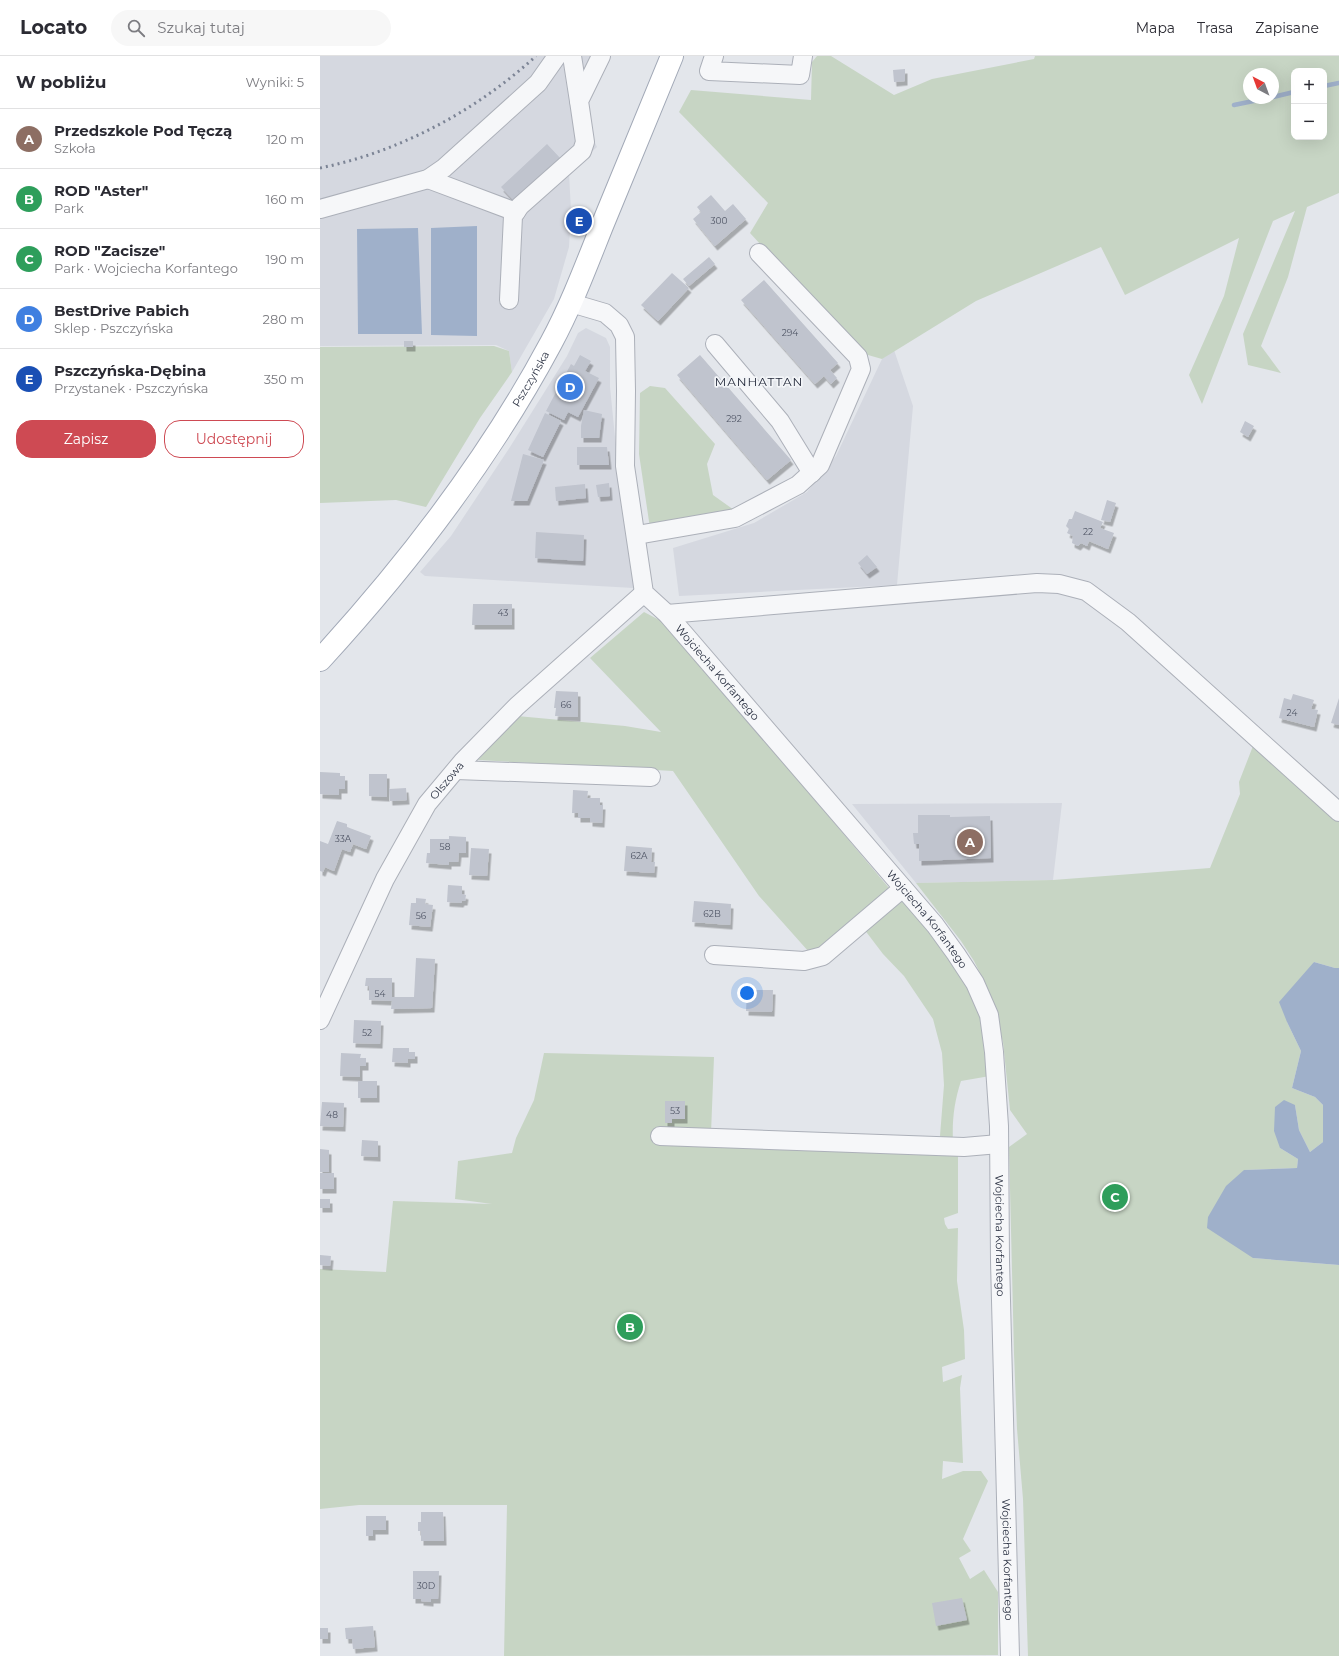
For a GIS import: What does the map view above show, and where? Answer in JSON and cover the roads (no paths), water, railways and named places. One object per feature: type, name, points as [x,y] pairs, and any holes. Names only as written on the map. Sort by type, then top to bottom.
[{"type":"main road","name":"Pszczyńska","points":[[320,660],[365,611],[409,558],[500,429],[531,378],[571,304],[672,56]]},
{"type":"street","points":[[320,209],[428,179],[444,168],[538,83],[557,56]]},
{"type":"street","points":[[509,300],[513,216],[520,206],[582,152],[584,147],[585,142],[572,56]]},
{"type":"street","points":[[579,101],[601,56]]},
{"type":"street","points":[[714,56],[709,71],[800,75],[803,56]]},
{"type":"street","points":[[428,179],[516,212]]},
{"type":"street","points":[[637,535],[735,518],[798,485],[820,465],[861,369],[858,357],[759,253]]},
{"type":"street","points":[[571,304],[605,313],[619,325],[625,337],[625,466],[637,535],[644,594]]},
{"type":"street","points":[[715,344],[780,421],[812,472]]},
{"type":"street","points":[[667,614],[1036,583],[1059,584],[1086,592],[1128,622],[1339,812]]},
{"type":"street","name":"Wojciecha Korfantego","points":[[644,594],[667,614],[935,925],[975,983],[989,1015],[994,1052],[999,1144],[1000,1261],[1010,1656]]},
{"type":"street","name":"Olszowa","points":[[320,1020],[385,879],[427,804],[456,770],[517,706],[644,594]]},
{"type":"street","points":[[456,770],[651,777]]},
{"type":"street","points":[[714,955],[804,961],[823,956],[903,888]]},
{"type":"street","points":[[660,1136],[964,1147],[999,1144]]},
{"type":"water","points":[[477,226],[477,336],[431,335],[431,228]]},
{"type":"water","points":[[418,228],[422,334],[358,334],[357,229]]},
{"type":"water","points":[[1314,962],[1339,968],[1339,1265],[1253,1258],[1207,1228],[1208,1217],[1226,1186],[1244,1170],[1297,1168],[1298,1159],[1280,1148],[1274,1131],[1275,1107],[1284,1100],[1295,1105],[1299,1130],[1310,1152],[1323,1142],[1323,1105],[1315,1097],[1292,1088],[1301,1051],[1279,1002]]},
{"type":"waterway","points":[[1327,85],[1339,83]]},
{"type":"waterway","points":[[1279,96],[1291,93]]},
{"type":"waterway","points":[[1234,105],[1243,103]]},
{"type":"railway","points":[[320,168],[350,161],[379,151],[435,127],[488,94],[513,76],[536,56]]},
{"type":"place","name":"Pszczyńska-Dębina","points":[[579,221]]},
{"type":"place","name":"BestDrive Pabich","points":[[570,387]]},
{"type":"place","name":"Przedszkole Pod Tęczą","points":[[970,842]]},
{"type":"place","name":"ROD \"Zacisze\"","points":[[1115,1197]]},
{"type":"place","name":"ROD \"Aster\"","points":[[630,1327]]},
{"type":"district","name":"MANHATTAN","points":[[759,381]]}]
